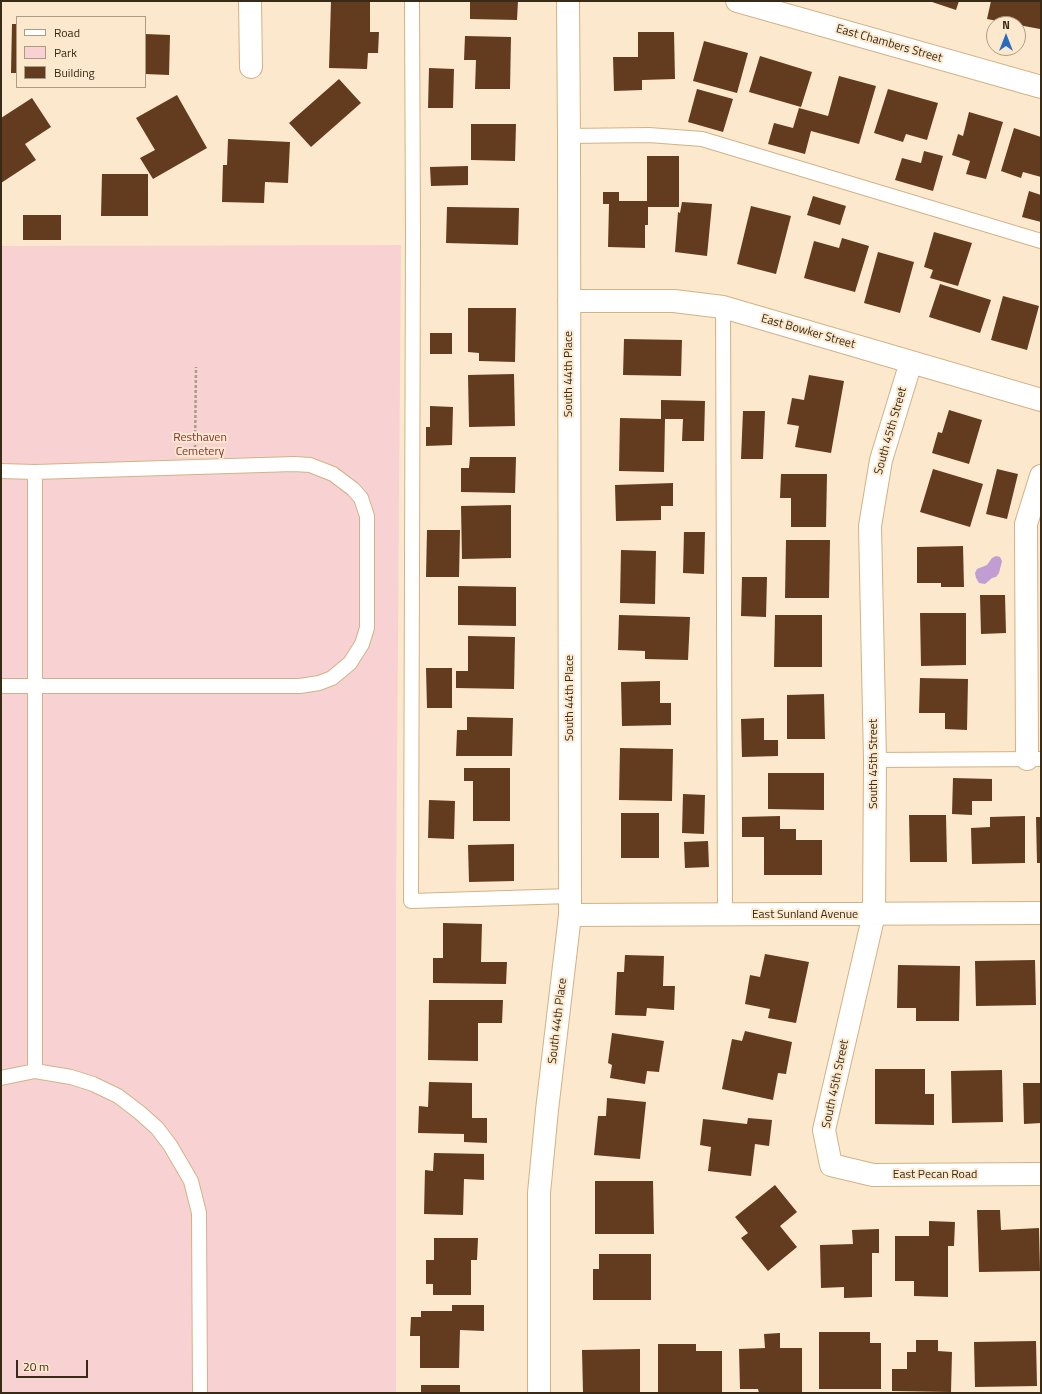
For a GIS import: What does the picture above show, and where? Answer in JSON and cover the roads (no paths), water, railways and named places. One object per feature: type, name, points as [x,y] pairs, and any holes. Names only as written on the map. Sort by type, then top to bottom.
[{"type":"street","points":[[250,1],[251,67]]},
{"type":"street","name":"South 44th Place","points":[[539,1393],[539,1193],[570,906],[568,1]]},
{"type":"street","name":"East Chambers Street","points":[[737,1],[1041,87]]},
{"type":"street","name":"East Bowker Street","points":[[569,302],[674,302],[723,307],[1041,400]]},
{"type":"street","name":"South 45th Street","points":[[831,1165],[824,1130],[874,914],[874,760],[870,526],[881,460],[911,362]]},
{"type":"street","points":[[1034,759],[1026,524],[1041,476]]},
{"type":"street","name":"East Sunland Avenue","points":[[570,906],[725,915],[1041,913]]},
{"type":"street","name":"East Pecan Road","points":[[831,1165],[873,1175],[1041,1174]]},
{"type":"lane","points":[[412,1],[413,233],[411,902],[570,906]]},
{"type":"lane","points":[[569,136],[649,135],[702,139],[1041,240]]},
{"type":"lane","points":[[723,307],[725,915]]},
{"type":"lane","points":[[1,471],[36,472],[294,464],[310,465],[333,474],[353,489],[360,498],[367,516],[367,628],[362,644],[350,664],[332,678],[319,683],[300,686],[1,686]]},
{"type":"lane","points":[[35,1071],[36,472]]},
{"type":"lane","points":[[874,760],[1034,759]]},
{"type":"lane","points":[[1,1078],[35,1071],[71,1076],[93,1084],[118,1096],[157,1128],[170,1146],[191,1181],[199,1213],[200,1393]]},
{"type":"park label","name":"Resthaven Cemetery","points":[[200,445]]}]
